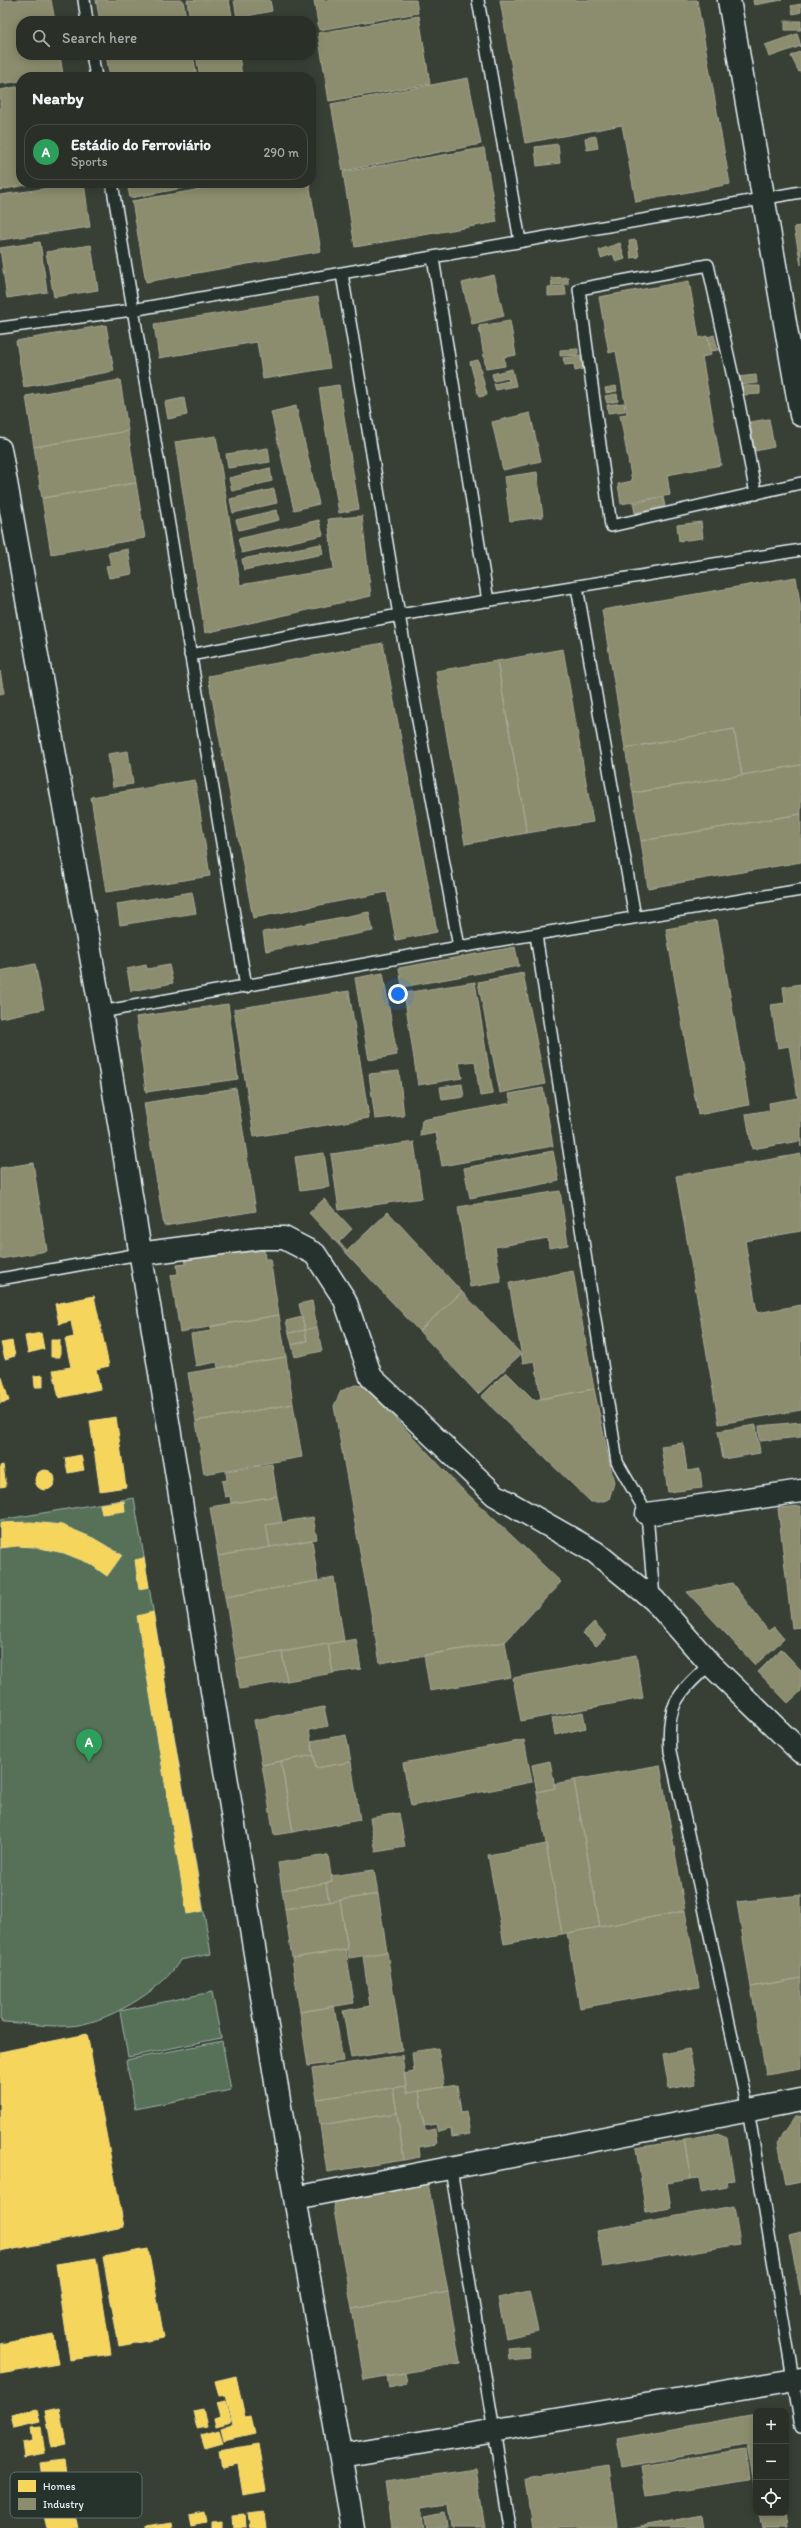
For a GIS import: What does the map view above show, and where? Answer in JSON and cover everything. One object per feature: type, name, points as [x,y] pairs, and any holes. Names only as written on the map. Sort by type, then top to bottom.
[{"type":"street","points":[[729,0],[801,415]]},
{"type":"street","points":[[0,449],[101,1012],[139,1254],[295,2198],[353,2528]]},
{"type":"street","points":[[139,1254],[259,1238],[284,1238],[315,1254],[345,1300],[371,1377],[495,1495],[595,1552],[654,1600],[710,1664],[801,1752]]},
{"type":"street","points":[[646,1514],[801,1491]]},
{"type":"street","points":[[295,2198],[801,2100]]},
{"type":"street","points":[[341,2456],[797,2379]]},
{"type":"lane","points":[[84,0],[86,16]]},
{"type":"lane","points":[[478,0],[520,241]]},
{"type":"lane","points":[[93,60],[95,72]]},
{"type":"lane","points":[[113,188],[246,987]]},
{"type":"lane","points":[[0,328],[132,310],[801,192]]},
{"type":"lane","points":[[433,258],[488,601]]},
{"type":"lane","points":[[756,494],[739,404],[708,265],[579,289],[610,526],[756,494],[801,483]]},
{"type":"lane","points":[[342,274],[399,615],[459,947]]},
{"type":"lane","points":[[190,655],[399,615],[801,550]]},
{"type":"lane","points":[[577,586],[635,917]]},
{"type":"lane","points":[[101,1012],[246,987],[459,947],[801,890]]},
{"type":"lane","points":[[536,935],[617,1462],[646,1514],[654,1600]]},
{"type":"lane","points":[[0,1279],[139,1254]]},
{"type":"lane","points":[[710,1664],[688,1684],[673,1705],[669,1732],[670,1751],[748,2110],[797,2379],[801,2427]]},
{"type":"lane","points":[[451,2169],[510,2528]]},
{"type":"green space","points":[[134,1498],[211,1954],[180,1960],[161,1983],[147,1994],[115,2013],[83,2024],[61,2026],[4,2022],[0,2020],[0,1520]]},
{"type":"green space","points":[[212,1992],[221,2038],[128,2057],[120,2011]]},
{"type":"green space","points":[[222,2041],[231,2090],[135,2109],[126,2060]]},
{"type":"building: Homes","points":[[94,1296],[109,1366],[96,1369],[100,1389],[59,1398],[53,1370],[71,1367],[65,1339],[74,1337],[71,1321],[59,1324],[55,1304]]},
{"type":"building: Homes","points":[[41,1333],[44,1349],[28,1353],[25,1336]]},
{"type":"building: Homes","points":[[51,1340],[60,1340],[60,1357],[51,1357]]},
{"type":"building: Homes","points":[[12,1341],[15,1356],[5,1359],[1,1343]]},
{"type":"building: Homes","points":[[43,1375],[43,1387],[35,1387],[34,1376]]},
{"type":"building: Homes","points":[[2,1377],[9,1401],[0,1403],[0,1378]]},
{"type":"building: Homes","points":[[116,1417],[126,1487],[100,1491],[90,1421]]},
{"type":"building: Homes","points":[[81,1455],[84,1470],[68,1473],[65,1458]]},
{"type":"building: Homes","points":[[3,1465],[6,1486],[0,1487],[0,1466]]},
{"type":"building: Homes","points":[[45,1470],[52,1473],[55,1480],[52,1487],[45,1490],[38,1487],[35,1480],[38,1473]]},
{"type":"building: Homes","points":[[124,1501],[125,1511],[102,1514],[100,1504]]},
{"type":"building: Homes","points":[[31,1522],[62,1525],[93,1538],[122,1555],[107,1576],[89,1563],[64,1553],[35,1547],[17,1546],[0,1548],[0,1523]]},
{"type":"building: Homes","points":[[144,1558],[149,1587],[139,1589],[135,1560]]},
{"type":"building: Homes","points":[[153,1612],[203,1911],[187,1914],[137,1616]]},
{"type":"building: Homes","points":[[87,2034],[124,2227],[0,2252],[0,2052]]},
{"type":"building: Homes","points":[[148,2249],[164,2338],[119,2346],[103,2257]]},
{"type":"building: Homes","points":[[96,2258],[111,2354],[70,2360],[56,2264]]},
{"type":"building: Homes","points":[[53,2334],[58,2364],[0,2374],[0,2344]]},
{"type":"building: Homes","points":[[236,2376],[245,2417],[251,2416],[255,2433],[224,2440],[221,2428],[233,2425],[226,2395],[219,2396],[215,2381]]},
{"type":"building: Homes","points":[[226,2401],[231,2422],[216,2426],[214,2419],[220,2417],[216,2403]]},
{"type":"building: Homes","points":[[59,2408],[66,2444],[52,2447],[45,2411]]},
{"type":"building: Homes","points":[[37,2409],[40,2422],[14,2428],[11,2415]]},
{"type":"building: Homes","points":[[203,2409],[207,2427],[197,2429],[193,2411]]},
{"type":"building: Homes","points":[[41,2427],[45,2454],[24,2458],[22,2443],[33,2441],[31,2428]]},
{"type":"building: Homes","points":[[219,2430],[223,2443],[205,2448],[201,2435]]},
{"type":"building: Homes","points":[[258,2444],[266,2491],[243,2495],[238,2465],[222,2468],[219,2451]]},
{"type":"building: Homes","points":[[64,2460],[66,2472],[42,2472],[41,2463]]},
{"type":"building: Homes","points":[[204,2512],[206,2522],[191,2525],[189,2515]]},
{"type":"building: Homes","points":[[264,2512],[266,2528],[249,2528],[247,2514]]},
{"type":"building: Homes","points":[[244,2514],[245,2528],[234,2528],[233,2515]]},
{"type":"building: Homes","points":[[44,2518],[76,2518],[78,2528],[47,2528]]},
{"type":"building: Homes","points":[[222,2521],[222,2528],[211,2528],[211,2522]]},
{"type":"building: Homes","points":[[171,2522],[172,2528],[147,2528],[147,2526]]},
{"type":"building: Industry","points":[[0,0],[51,0],[54,16],[16,16],[16,60],[61,60],[63,72],[16,72],[16,82],[0,84]]},
{"type":"building: Industry","points":[[96,0],[183,0],[186,16],[99,16]]},
{"type":"building: Industry","points":[[187,0],[229,0],[232,16],[189,16]]},
{"type":"building: Industry","points":[[234,0],[270,0],[272,11],[247,16],[237,16]]},
{"type":"building: Industry","points":[[314,0],[416,0],[418,13],[319,30]]},
{"type":"building: Industry","points":[[500,0],[697,0],[730,184],[636,202],[622,125],[525,143]]},
{"type":"building: Industry","points":[[753,0],[782,0],[754,5]]},
{"type":"building: Industry","points":[[801,4],[801,12],[793,14],[791,6]]},
{"type":"building: Industry","points":[[419,16],[430,84],[329,101],[318,33]]},
{"type":"building: Industry","points":[[785,21],[801,21],[801,30],[785,30]]},
{"type":"building: Industry","points":[[797,34],[801,46],[769,57],[765,45]]},
{"type":"building: Industry","points":[[801,51],[801,71],[799,72],[791,56]]},
{"type":"building: Industry","points":[[107,60],[194,60],[196,72],[109,72]]},
{"type":"building: Industry","points":[[197,60],[240,60],[241,72],[199,72]]},
{"type":"building: Industry","points":[[468,78],[481,144],[343,171],[331,104]]},
{"type":"building: Industry","points":[[16,87],[16,187],[0,190],[0,90]]},
{"type":"building: Industry","points":[[596,136],[598,148],[587,150],[585,138]]},
{"type":"building: Industry","points":[[558,144],[560,163],[537,166],[535,147]]},
{"type":"building: Industry","points":[[484,148],[497,222],[355,247],[343,172]]},
{"type":"building: Industry","points":[[49,188],[85,188],[90,227],[0,240],[0,195]]},
{"type":"building: Industry","points":[[128,188],[184,188],[130,198]]},
{"type":"building: Industry","points":[[207,188],[310,188],[321,251],[146,282],[132,201]]},
{"type":"building: Industry","points":[[801,226],[801,265],[794,227]]},
{"type":"building: Industry","points":[[636,240],[639,257],[631,258],[629,241]]},
{"type":"building: Industry","points":[[40,242],[47,292],[7,298],[0,248]]},
{"type":"building: Industry","points":[[620,243],[625,259],[616,262],[613,254],[601,258],[599,250]]},
{"type":"building: Industry","points":[[91,245],[98,290],[54,297],[46,252]]},
{"type":"building: Industry","points":[[494,275],[504,316],[472,324],[462,283]]},
{"type":"building: Industry","points":[[568,277],[568,284],[552,285],[551,278]]},
{"type":"building: Industry","points":[[689,281],[699,338],[707,336],[711,355],[702,357],[721,465],[667,475],[670,495],[621,504],[618,484],[632,481],[620,415],[627,414],[616,351],[609,353],[599,297]]},
{"type":"building: Industry","points":[[565,286],[566,295],[548,296],[548,287]]},
{"type":"building: Industry","points":[[318,297],[330,368],[263,379],[257,342],[159,358],[154,324]]},
{"type":"building: Industry","points":[[510,321],[516,355],[504,357],[505,366],[486,369],[479,326]]},
{"type":"building: Industry","points":[[106,325],[114,371],[24,387],[16,341]]},
{"type":"building: Industry","points":[[714,335],[718,350],[711,351],[708,337]]},
{"type":"building: Industry","points":[[578,349],[578,355],[560,356],[560,350]]},
{"type":"building: Industry","points":[[581,356],[583,369],[575,371],[574,364],[565,365],[563,358]]},
{"type":"building: Industry","points":[[478,360],[487,395],[479,397],[470,362]]},
{"type":"building: Industry","points":[[512,369],[516,386],[496,390],[494,384],[509,381],[508,378],[494,381],[492,374]]},
{"type":"building: Industry","points":[[756,375],[757,383],[739,385],[738,377]]},
{"type":"building: Industry","points":[[120,380],[128,431],[34,447],[26,396]]},
{"type":"building: Industry","points":[[339,385],[359,509],[339,513],[319,388]]},
{"type":"building: Industry","points":[[616,386],[617,391],[606,393],[605,388]]},
{"type":"building: Industry","points":[[742,386],[760,386],[760,394],[743,395]]},
{"type":"building: Industry","points":[[617,394],[618,401],[607,403],[605,396]]},
{"type":"building: Industry","points":[[184,398],[187,415],[168,419],[165,402]]},
{"type":"building: Industry","points":[[624,403],[625,411],[608,413],[607,405]]},
{"type":"building: Industry","points":[[296,406],[319,504],[294,510],[271,412]]},
{"type":"building: Industry","points":[[530,413],[541,461],[503,470],[492,422]]},
{"type":"building: Industry","points":[[769,419],[774,447],[755,451],[750,422]]},
{"type":"building: Industry","points":[[128,431],[136,483],[42,498],[34,447]]},
{"type":"building: Industry","points":[[216,436],[240,585],[334,569],[328,519],[362,516],[371,596],[205,633],[175,442]]},
{"type":"building: Industry","points":[[268,448],[270,462],[228,468],[226,454]]},
{"type":"building: Industry","points":[[270,468],[272,481],[232,491],[229,478]]},
{"type":"building: Industry","points":[[537,472],[543,517],[510,521],[504,477]]},
{"type":"building: Industry","points":[[136,483],[145,538],[51,554],[42,498]]},
{"type":"building: Industry","points":[[274,489],[277,503],[233,513],[230,499]]},
{"type":"building: Industry","points":[[663,497],[665,506],[635,513],[633,503]]},
{"type":"building: Industry","points":[[276,510],[279,520],[239,530],[236,520]]},
{"type":"building: Industry","points":[[319,520],[323,535],[242,553],[238,539]]},
{"type":"building: Industry","points":[[701,522],[703,538],[679,541],[677,525]]},
{"type":"building: Industry","points":[[321,544],[323,554],[244,570],[242,559]]},
{"type":"building: Industry","points":[[128,549],[132,574],[109,578],[106,566],[111,565],[108,553]]},
{"type":"building: Industry","points":[[796,577],[801,610],[801,765],[742,775],[734,729],[625,748],[602,610]]},
{"type":"building: Industry","points":[[383,643],[437,932],[396,940],[387,892],[253,918],[208,676]]},
{"type":"building: Industry","points":[[563,649],[593,822],[527,833],[497,661]]},
{"type":"building: Industry","points":[[497,661],[527,833],[465,844],[436,671]]},
{"type":"building: Industry","points":[[0,671],[4,693],[0,694]]},
{"type":"building: Industry","points":[[734,729],[742,775],[633,793],[625,748]]},
{"type":"building: Industry","points":[[128,751],[133,784],[113,787],[108,754]]},
{"type":"building: Industry","points":[[801,765],[801,814],[641,841],[633,793]]},
{"type":"building: Industry","points":[[195,780],[210,876],[106,892],[91,797]]},
{"type":"building: Industry","points":[[801,814],[801,862],[648,888],[641,841]]},
{"type":"building: Industry","points":[[192,892],[196,913],[120,925],[117,904]]},
{"type":"building: Industry","points":[[369,912],[373,931],[266,951],[263,932]]},
{"type":"building: Industry","points":[[717,920],[749,1105],[698,1115],[666,929]]},
{"type":"building: Industry","points":[[515,947],[519,966],[402,987],[399,968]]},
{"type":"building: Industry","points":[[35,964],[44,1009],[0,1018],[0,971]]},
{"type":"building: Industry","points":[[146,965],[147,969],[169,965],[173,983],[131,991],[127,969]]},
{"type":"building: Industry","points":[[383,973],[397,1055],[369,1060],[355,978]]},
{"type":"building: Industry","points":[[523,973],[545,1084],[500,1093],[478,982]]},
{"type":"building: Industry","points":[[475,982],[493,1094],[480,1096],[475,1061],[459,1063],[462,1078],[418,1085],[404,993]]},
{"type":"building: Industry","points":[[801,984],[801,1147],[800,1141],[752,1149],[746,1114],[770,1110],[769,1103],[798,1098],[789,1046],[778,1048],[771,1005],[785,1003],[783,987]]},
{"type":"building: Industry","points":[[349,991],[369,1118],[254,1137],[234,1009]]},
{"type":"building: Industry","points":[[228,1004],[238,1079],[146,1092],[136,1017]]},
{"type":"building: Industry","points":[[399,1071],[404,1116],[375,1119],[369,1074]]},
{"type":"building: Industry","points":[[462,1084],[464,1097],[442,1100],[440,1087]]},
{"type":"building: Industry","points":[[236,1088],[256,1211],[164,1226],[144,1103]]},
{"type":"building: Industry","points":[[543,1088],[553,1146],[442,1166],[436,1133],[420,1136],[422,1120],[511,1103],[509,1094]]},
{"type":"building: Industry","points":[[414,1142],[422,1198],[339,1210],[331,1154]]},
{"type":"building: Industry","points":[[553,1151],[559,1181],[470,1198],[464,1168]]},
{"type":"building: Industry","points":[[324,1153],[329,1187],[300,1191],[295,1157]]},
{"type":"building: Industry","points":[[801,1154],[801,1231],[745,1241],[757,1313],[801,1305],[801,1410],[719,1424],[676,1176]]},
{"type":"building: Industry","points":[[33,1163],[47,1251],[0,1259],[0,1168]]},
{"type":"building: Industry","points":[[560,1191],[568,1245],[549,1248],[548,1238],[495,1247],[501,1282],[470,1287],[458,1207]]},
{"type":"building: Industry","points":[[324,1199],[352,1229],[339,1242],[347,1251],[388,1212],[462,1292],[419,1331],[309,1213]]},
{"type":"building: Industry","points":[[253,1246],[254,1252],[264,1250],[265,1259],[270,1259],[279,1315],[180,1332],[171,1275],[178,1274],[177,1265],[186,1264],[185,1258]]},
{"type":"building: Industry","points":[[573,1271],[594,1389],[541,1399],[535,1361],[523,1363],[509,1283]]},
{"type":"building: Industry","points":[[462,1292],[521,1354],[478,1394],[419,1331]]},
{"type":"building: Industry","points":[[312,1301],[317,1327],[305,1330],[299,1304]]},
{"type":"building: Industry","points":[[279,1315],[286,1357],[218,1368],[217,1362],[196,1366],[191,1334],[211,1331],[211,1326]]},
{"type":"building: Industry","points":[[302,1317],[305,1330],[289,1333],[286,1321]]},
{"type":"building: Industry","points":[[317,1327],[322,1351],[295,1357],[292,1345],[307,1341],[305,1330]]},
{"type":"building: Industry","points":[[305,1330],[307,1341],[292,1345],[289,1333]]},
{"type":"building: Industry","points":[[286,1357],[293,1404],[196,1421],[188,1373]]},
{"type":"building: Industry","points":[[506,1372],[534,1400],[594,1389],[614,1483],[609,1499],[600,1502],[591,1502],[481,1397]]},
{"type":"building: Industry","points":[[355,1385],[365,1386],[461,1488],[561,1582],[505,1642],[380,1663],[334,1406],[341,1391]]},
{"type":"building: Industry","points":[[293,1404],[302,1457],[204,1474],[196,1421]]},
{"type":"building: Industry","points":[[801,1422],[801,1437],[760,1441],[759,1426]]},
{"type":"building: Industry","points":[[756,1425],[760,1453],[723,1459],[718,1431]]},
{"type":"building: Industry","points":[[683,1443],[687,1471],[700,1469],[702,1488],[668,1492],[661,1446]]},
{"type":"building: Industry","points":[[272,1464],[277,1496],[231,1503],[230,1496],[225,1497],[222,1481],[227,1480],[226,1471]]},
{"type":"building: Industry","points":[[277,1496],[282,1522],[266,1525],[270,1547],[218,1556],[210,1507]]},
{"type":"building: Industry","points":[[801,1506],[801,1627],[792,1628],[778,1508]]},
{"type":"building: Industry","points":[[313,1517],[317,1539],[270,1547],[266,1525]]},
{"type":"building: Industry","points":[[312,1540],[318,1581],[225,1597],[218,1556]]},
{"type":"building: Industry","points":[[334,1578],[344,1641],[236,1660],[225,1597]]},
{"type":"building: Industry","points":[[732,1583],[768,1631],[774,1627],[784,1639],[755,1665],[687,1592]]},
{"type":"building: Industry","points":[[594,1622],[607,1636],[596,1646],[583,1633]]},
{"type":"building: Industry","points":[[356,1639],[361,1669],[333,1673],[328,1644]]},
{"type":"building: Industry","points":[[505,1642],[511,1677],[430,1691],[424,1655]]},
{"type":"building: Industry","points":[[328,1644],[333,1673],[287,1681],[282,1652]]},
{"type":"building: Industry","points":[[781,1649],[801,1670],[801,1691],[788,1703],[758,1672]]},
{"type":"building: Industry","points":[[282,1652],[287,1681],[240,1689],[236,1660]]},
{"type":"building: Industry","points":[[636,1655],[643,1698],[521,1721],[513,1678]]},
{"type":"building: Industry","points":[[324,1707],[328,1726],[309,1730],[314,1755],[262,1765],[254,1720]]},
{"type":"building: Industry","points":[[583,1712],[586,1728],[555,1735],[552,1718]]},
{"type":"building: Industry","points":[[346,1735],[351,1762],[316,1768],[311,1741]]},
{"type":"building: Industry","points":[[524,1740],[532,1782],[411,1806],[403,1763]]},
{"type":"building: Industry","points":[[314,1755],[316,1768],[351,1762],[360,1820],[293,1832],[281,1761]]},
{"type":"building: Industry","points":[[281,1761],[293,1832],[274,1835],[262,1765]]},
{"type":"building: Industry","points":[[550,1761],[555,1788],[537,1792],[532,1765]]},
{"type":"building: Industry","points":[[660,1765],[685,1911],[600,1927],[574,1780]]},
{"type":"building: Industry","points":[[574,1780],[600,1927],[562,1934],[537,1792],[555,1788],[554,1784]]},
{"type":"building: Industry","points":[[399,1813],[405,1847],[376,1852],[370,1818]]},
{"type":"building: Industry","points":[[546,1844],[562,1934],[504,1944],[488,1855]]},
{"type":"building: Industry","points":[[328,1855],[332,1882],[282,1890],[278,1863]]},
{"type":"building: Industry","points":[[374,1870],[378,1894],[329,1902],[326,1883],[332,1882],[331,1876]]},
{"type":"building: Industry","points":[[326,1883],[329,1902],[285,1909],[282,1890]]},
{"type":"building: Industry","points":[[378,1894],[387,1952],[349,1958],[340,1900]]},
{"type":"building: Industry","points":[[801,1895],[801,1978],[751,1987],[737,1902]]},
{"type":"building: Industry","points":[[340,1900],[348,1949],[292,1958],[285,1909]]},
{"type":"building: Industry","points":[[685,1911],[699,1987],[580,2008],[567,1933]]},
{"type":"building: Industry","points":[[346,1950],[354,2003],[300,2012],[292,1958]]},
{"type":"building: Industry","points":[[387,1952],[402,2050],[351,2058],[343,2011],[370,2006],[363,1956]]},
{"type":"building: Industry","points":[[801,1978],[801,2068],[766,2074],[751,1987]]},
{"type":"building: Industry","points":[[334,2006],[343,2061],[308,2066],[300,2012]]},
{"type":"building: Industry","points":[[438,2048],[444,2087],[407,2093],[404,2074],[414,2072],[412,2052]]},
{"type":"building: Industry","points":[[689,2049],[696,2084],[669,2089],[663,2054]]},
{"type":"building: Industry","points":[[402,2055],[406,2086],[317,2099],[312,2069]]},
{"type":"building: Industry","points":[[457,2085],[461,2112],[466,2111],[470,2134],[452,2137],[451,2128],[438,2131],[436,2124],[424,2126],[419,2091]]},
{"type":"building: Industry","points":[[406,2086],[407,2093],[419,2091],[425,2131],[435,2129],[437,2144],[419,2147],[420,2157],[404,2160],[393,2088]]},
{"type":"building: Industry","points":[[393,2088],[397,2113],[320,2125],[317,2099]]},
{"type":"building: Industry","points":[[397,2113],[404,2160],[327,2172],[320,2125]]},
{"type":"building: Industry","points":[[801,2116],[801,2182],[786,2185],[778,2141],[795,2117]]},
{"type":"building: Industry","points":[[720,2134],[727,2137],[734,2180],[726,2181],[727,2187],[701,2192],[699,2178],[691,2179],[684,2140]]},
{"type":"building: Industry","points":[[684,2140],[691,2179],[667,2183],[671,2208],[646,2212],[636,2148]]},
{"type":"building: Industry","points":[[428,2183],[448,2292],[352,2309],[334,2210],[335,2198]]},
{"type":"building: Industry","points":[[734,2206],[740,2244],[603,2267],[597,2230]]},
{"type":"building: Industry","points":[[801,2232],[801,2295],[789,2235]]},
{"type":"building: Industry","points":[[529,2291],[538,2331],[506,2338],[498,2298]]},
{"type":"building: Industry","points":[[448,2292],[460,2363],[364,2380],[352,2309]]},
{"type":"building: Industry","points":[[528,2346],[530,2358],[509,2360],[508,2348]]},
{"type":"building: Industry","points":[[405,2373],[407,2384],[389,2388],[387,2376]]},
{"type":"building: Industry","points":[[753,2415],[753,2479],[747,2445],[622,2467],[617,2439]]},
{"type":"building: Industry","points":[[746,2450],[750,2480],[646,2496],[641,2466]]},
{"type":"building: Industry","points":[[609,2466],[617,2528],[532,2528],[525,2479]]},
{"type":"building: Industry","points":[[476,2469],[485,2528],[451,2528],[448,2504],[421,2508],[424,2528],[391,2528],[385,2482]]},
{"type":"building: Industry","points":[[445,2512],[447,2528],[427,2528],[425,2516]]},
{"type":"building: Industry","points":[[703,2515],[705,2528],[631,2528]]},
{"type":"building: Industry","points":[[760,2516],[785,2516],[787,2528],[762,2528]]},
{"type":"place","name":"Estádio do Ferroviário","points":[[89,1762]]}]
